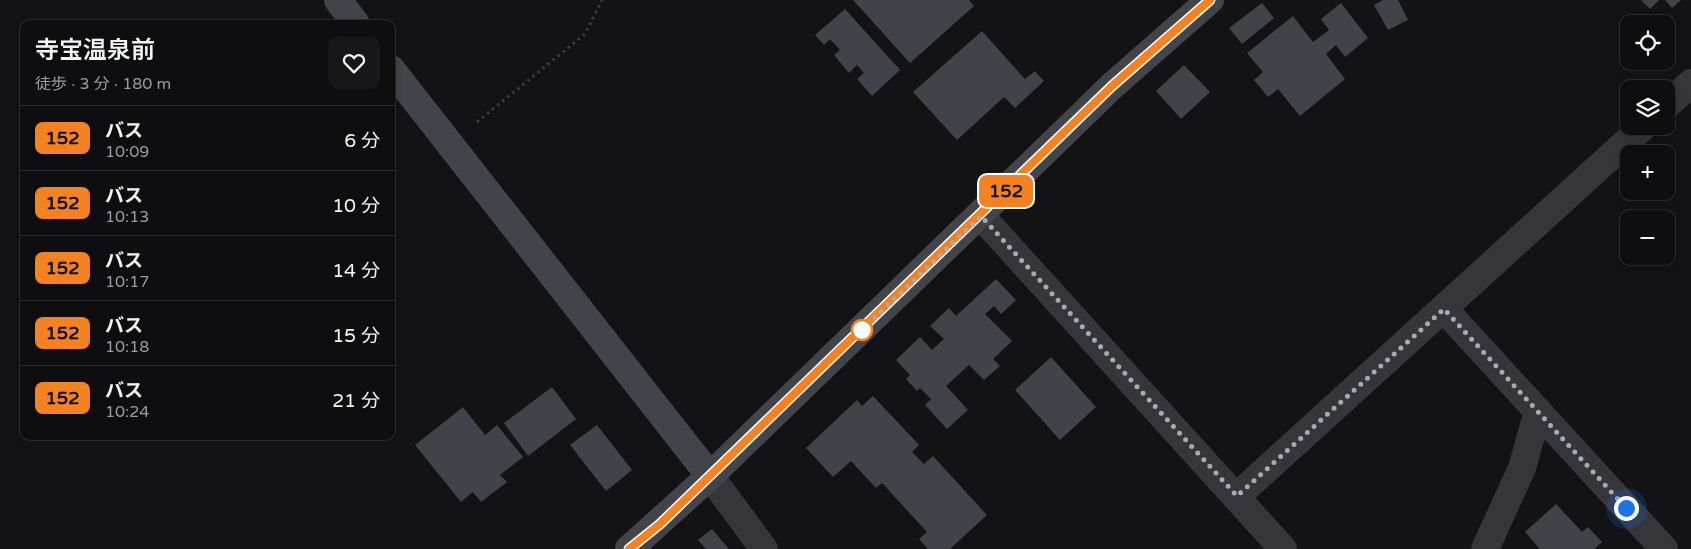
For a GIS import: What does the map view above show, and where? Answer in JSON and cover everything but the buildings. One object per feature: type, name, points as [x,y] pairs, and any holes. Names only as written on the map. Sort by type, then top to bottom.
[{"type":"main road","points":[[338,0],[353,20]]},
{"type":"main road","points":[[629,549],[710,476],[981,216],[1112,86],[1210,0]]},
{"type":"main road","points":[[395,74],[710,476]]},
{"type":"street","points":[[1675,98],[1691,83]]},
{"type":"street","points":[[1237,496],[1634,135]]},
{"type":"street","points":[[981,216],[1237,496],[1283,549]]},
{"type":"street","points":[[1444,309],[1664,549]]},
{"type":"street","points":[[1485,549],[1522,468],[1538,412]]},
{"type":"street","points":[[710,476],[764,549]]},
{"type":"path","points":[[450,144],[585,34],[602,0]]},
{"type":"bus line","name":"152","points":[[629,549],[660,524],[981,216],[1112,86],[1210,0]]},
{"type":"route","points":[[862,330],[981,216],[1237,496],[1444,309],[1626,508]]}]
